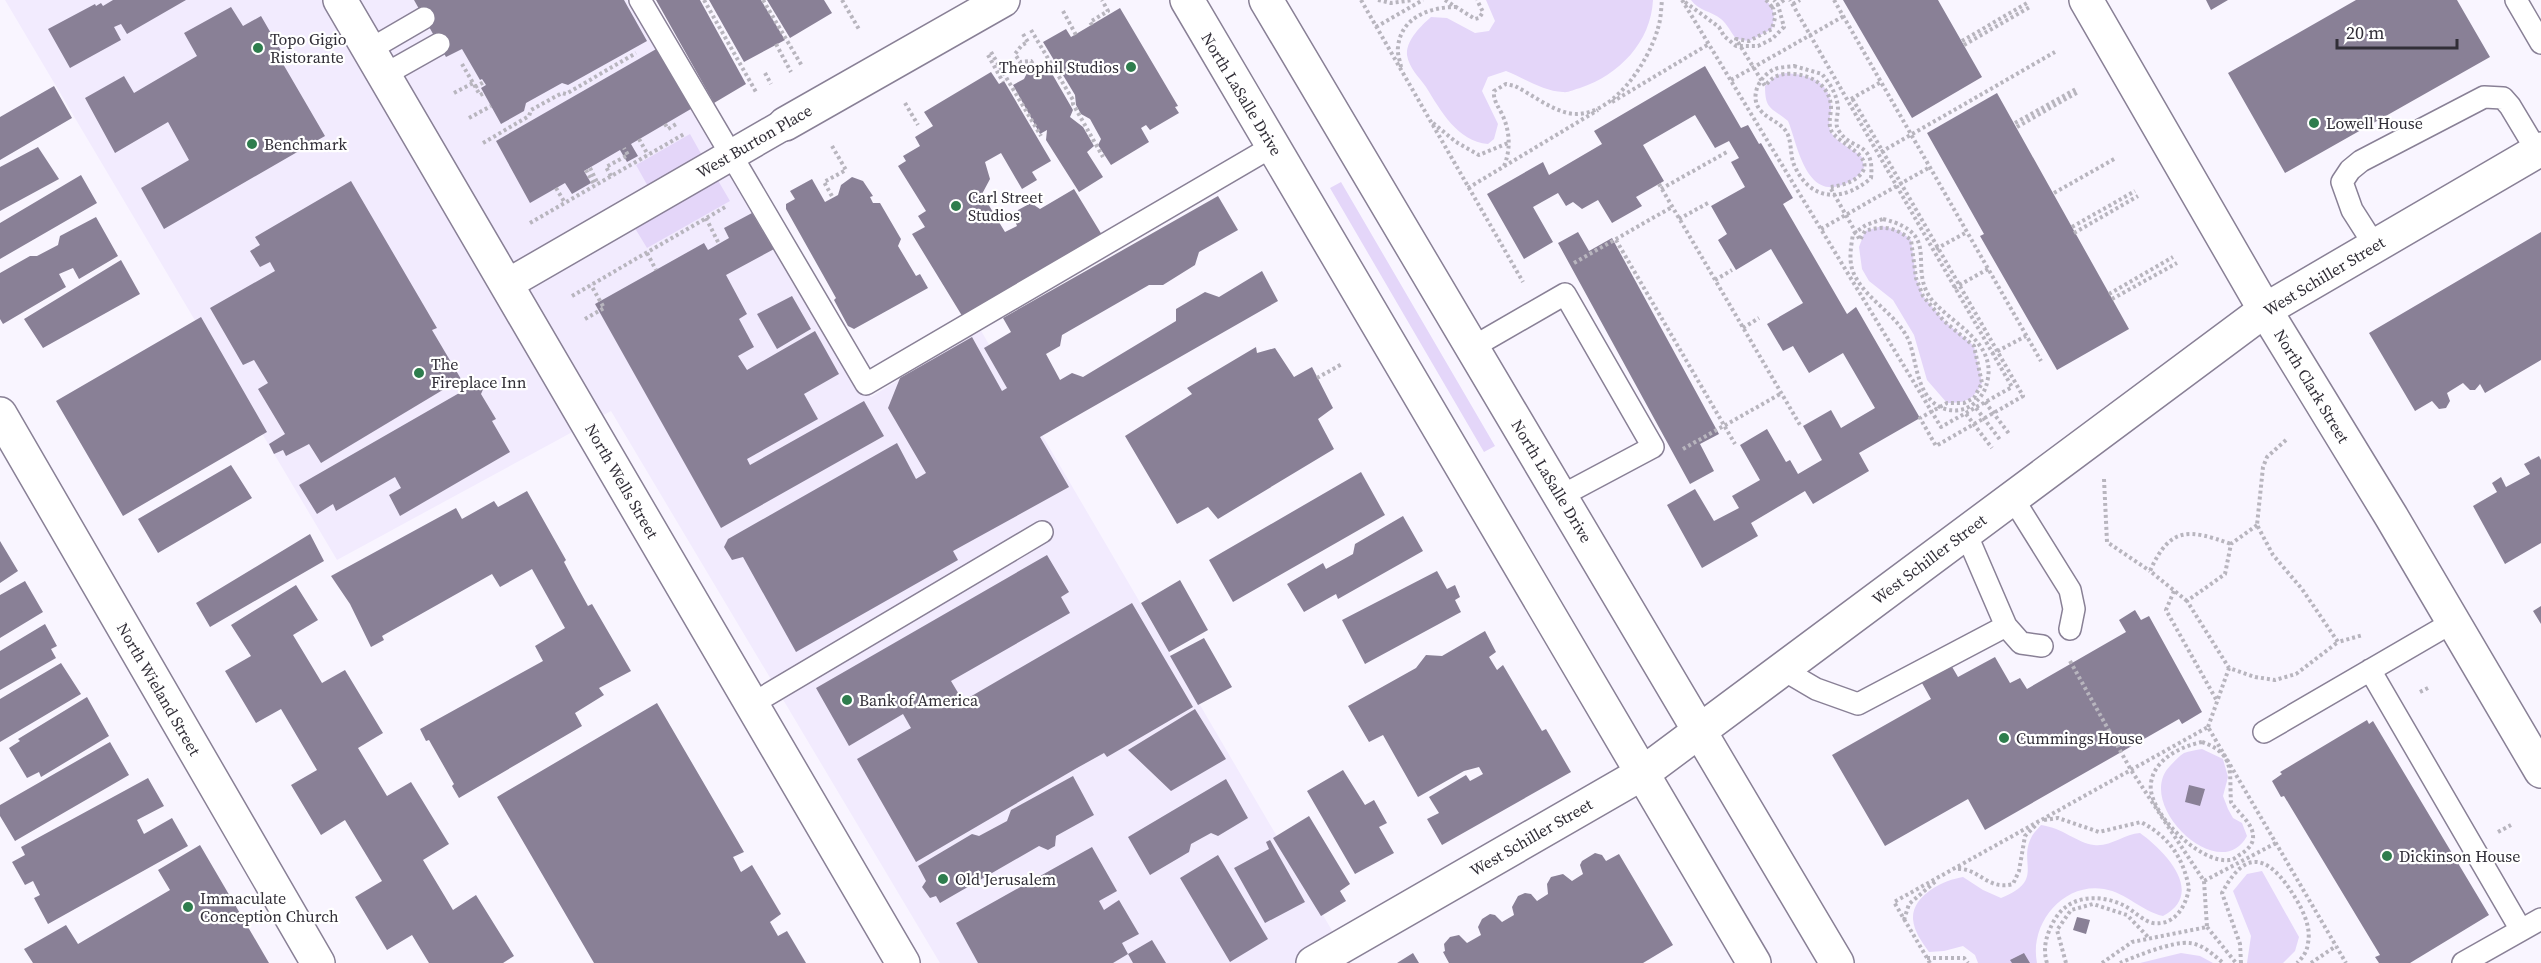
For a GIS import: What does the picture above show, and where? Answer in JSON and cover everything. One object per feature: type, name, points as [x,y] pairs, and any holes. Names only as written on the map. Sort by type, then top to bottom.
[{"type":"street","name":"North Wells Street","points":[[340,0],[903,963]]},
{"type":"street","name":"West Burton Place","points":[[506,285],[1003,0]]},
{"type":"street","name":"North LaSalle Drive","points":[[1187,0],[1754,963]]},
{"type":"street","name":"North LaSalle Drive","points":[[1266,0],[1838,963]]},
{"type":"street","name":"North Clark Street","points":[[2086,0],[2265,310],[2541,771]]},
{"type":"street","name":"West Schiller Street","points":[[1330,959],[1643,773],[1965,531],[2265,310],[2539,150]]},
{"type":"street","name":"North Wieland Street","points":[[0,414],[318,963]]},
{"type":"lane","points":[[640,0],[866,384],[1273,146]]},
{"type":"lane","points":[[2516,0],[2541,43]]},
{"type":"lane","points":[[377,63],[424,18]]},
{"type":"lane","points":[[377,63],[439,44]]},
{"type":"lane","points":[[2375,246],[2352,210],[2342,182],[2350,170],[2361,161],[2484,97],[2503,98],[2511,106],[2539,150]]},
{"type":"lane","points":[[1473,347],[1565,294],[1653,447],[1561,496]]},
{"type":"lane","points":[[2012,497],[2070,590],[2074,609],[2070,629]]},
{"type":"lane","points":[[1965,531],[2006,626],[2021,643],[2042,646]]},
{"type":"lane","points":[[752,704],[1042,532]]},
{"type":"lane","points":[[2264,732],[2453,622]]},
{"type":"lane","points":[[1782,669],[1816,690],[1857,704],[2006,626]]},
{"type":"lane","points":[[2370,670],[2521,930]]},
{"type":"lane","points":[[2463,963],[2541,919]]},
{"type":"path","points":[[704,0],[756,92]]},
{"type":"path","points":[[763,0],[802,66]]},
{"type":"path","points":[[842,0],[860,31]]},
{"type":"path","points":[[1092,25],[1090,22],[1108,11],[1102,0]]},
{"type":"path","points":[[1361,0],[1525,285]]},
{"type":"path","points":[[1378,0],[1391,3],[1413,0]]},
{"type":"path","points":[[1376,27],[1423,0]]},
{"type":"path","points":[[1445,0],[1475,19],[1479,18],[1483,12],[1477,0]]},
{"type":"path","points":[[1504,166],[1509,143],[1508,126],[1494,98],[1494,91],[1506,84],[1515,86],[1568,113],[1581,114],[1604,107],[1635,77],[1658,28],[1662,0]]},
{"type":"path","points":[[1683,0],[1941,427],[2012,387],[1954,288],[1935,249]]},
{"type":"path","points":[[1683,0],[1700,15],[1719,27],[1724,36],[1736,46],[1758,46],[1772,39],[1784,27],[1778,5],[1774,0]]},
{"type":"path","points":[[1766,0],[1773,8],[1775,18],[1772,29],[1749,41],[1736,39],[1765,86],[1777,75],[1786,73],[1814,78],[1821,85],[1830,102],[1829,123],[1833,135],[1854,149],[1864,162],[1860,175],[1840,186],[1830,187],[1860,240],[1865,231],[1882,226],[1900,231],[1911,240],[1916,278],[1923,296],[1944,321],[1974,346],[1982,383],[1974,398],[1964,403],[1947,403],[1920,418],[1936,446],[2023,396],[1791,2],[1800,0]]},
{"type":"path","points":[[1773,8],[1784,0]]},
{"type":"path","points":[[1834,0],[2041,360]]},
{"type":"path","points":[[1963,43],[2029,5]]},
{"type":"path","points":[[1401,69],[1398,47],[1404,29],[1421,12],[1441,7],[1456,7]]},
{"type":"path","points":[[1063,11],[1076,34]]},
{"type":"path","points":[[1731,80],[1844,16]]},
{"type":"path","points":[[1031,30],[1073,100],[1073,104],[1103,157]]},
{"type":"path","points":[[1023,34],[1028,42],[1022,45],[1015,54],[1020,62],[1031,61],[1034,66]]},
{"type":"path","points":[[483,142],[529,116],[531,110],[562,93],[566,94],[662,38]]},
{"type":"path","points":[[776,44],[791,72]]},
{"type":"path","points":[[1468,188],[1709,44]]},
{"type":"path","points":[[1880,152],[2055,52]]},
{"type":"path","points":[[1003,82],[990,54],[1041,136]]},
{"type":"path","points":[[458,57],[480,95],[484,93]]},
{"type":"path","points":[[1794,66],[1822,74],[1836,97],[1837,128],[1847,140],[1862,148],[1873,167],[1871,178],[1864,185],[1852,192],[1835,196],[1812,188],[1795,168],[1788,135],[1782,126],[1759,109],[1755,98],[1758,85],[1775,69],[1794,66]]},
{"type":"path","points":[[765,73],[771,84]]},
{"type":"path","points":[[454,93],[484,82]]},
{"type":"path","points":[[1850,100],[1881,82]]},
{"type":"path","points":[[2016,125],[2077,91]]},
{"type":"path","points":[[905,103],[918,126]]},
{"type":"path","points":[[469,118],[491,106]]},
{"type":"path","points":[[530,223],[710,119]]},
{"type":"path","points":[[1430,120],[1456,142],[1479,155],[1509,143]]},
{"type":"path","points":[[639,140],[648,155]]},
{"type":"path","points":[[832,146],[846,170],[824,182],[833,198]]},
{"type":"path","points":[[611,176],[606,167],[628,155],[624,148]]},
{"type":"path","points":[[1727,152],[1660,186],[1800,425]]},
{"type":"path","points":[[2054,193],[2116,158]]},
{"type":"path","points":[[1821,229],[1930,167]]},
{"type":"path","points":[[588,169],[597,185]]},
{"type":"path","points":[[556,188],[565,203]]},
{"type":"path","points":[[572,296],[752,191]]},
{"type":"path","points":[[2072,227],[2135,191]]},
{"type":"path","points":[[2074,233],[2138,196]]},
{"type":"path","points":[[1679,219],[1708,203]]},
{"type":"path","points":[[1570,265],[1672,207]]},
{"type":"path","points":[[706,218],[719,244]]},
{"type":"path","points":[[1883,219],[1898,223],[1913,232],[1920,244],[1924,283],[1930,297],[1938,307],[1965,328],[1978,343],[1987,361],[1989,374],[1986,390],[1979,399],[1959,411],[1940,407],[1936,405],[1919,381],[1908,339],[1854,274],[1850,258],[1851,243],[1856,231],[1866,225],[1883,219]]},
{"type":"path","points":[[1935,249],[1967,232]]},
{"type":"path","points":[[1616,240],[1735,444]]},
{"type":"path","points":[[647,253],[656,270]]},
{"type":"path","points":[[2109,294],[2173,257]]},
{"type":"path","points":[[2112,299],[2177,263]]},
{"type":"path","points":[[1954,288],[1988,269]]},
{"type":"path","points":[[1715,280],[1732,270]]},
{"type":"path","points":[[585,319],[604,308],[591,285]]},
{"type":"path","points":[[1743,328],[1760,318]]},
{"type":"path","points":[[1992,354],[2026,336]]},
{"type":"path","points":[[1317,378],[1342,364]]},
{"type":"path","points":[[1674,454],[1782,393]]},
{"type":"path","points":[[1985,402],[2010,435]]},
{"type":"path","points":[[1976,408],[2001,441]]},
{"type":"path","points":[[1966,414],[1992,448]]},
{"type":"path","points":[[2286,440],[2267,457],[2263,467],[2257,525],[2273,555],[2302,589],[2338,642]]},
{"type":"path","points":[[2103,479],[2107,543],[2150,571],[2187,601],[2229,668],[2254,677],[2275,680],[2296,674],[2338,642],[2372,633]]},
{"type":"path","points":[[2187,601],[2225,574],[2231,544],[2257,525]]},
{"type":"path","points":[[2150,571],[2159,552],[2173,539],[2186,534],[2201,533],[2231,544]]},
{"type":"path","points":[[2174,591],[2166,610],[2217,701]]},
{"type":"path","points":[[2067,655],[2131,770],[2205,881],[2207,927],[2236,963]]},
{"type":"path","points":[[1930,963],[1894,902],[2208,727],[2229,668]]},
{"type":"path","points":[[2208,727],[2346,963]]},
{"type":"path","points":[[2202,742],[2217,747],[2226,758],[2232,779],[2231,802],[2249,824],[2253,836],[2249,848],[2232,860],[2218,860],[2186,843],[2161,815],[2150,785],[2154,772],[2163,761],[2186,745],[2202,742]]},
{"type":"path","points":[[1904,920],[1909,904],[1947,873],[1960,867],[1992,884],[2004,886],[2013,884],[2019,871],[2025,836],[2040,820],[2058,818],[2099,832],[2142,822],[2159,831],[2182,864],[2189,888],[2179,914],[2172,920],[2153,923],[2124,905],[2087,897],[2061,910],[2047,935],[2044,954],[2047,963]]},
{"type":"path","points":[[2205,881],[2276,843]]},
{"type":"path","points":[[2241,963],[2240,944],[2222,893],[2229,879],[2242,867],[2256,861],[2270,865],[2298,901],[2304,916],[2309,942],[2305,955],[2297,963]]},
{"type":"path","points":[[2066,963],[2057,930],[2071,910],[2093,904],[2127,915],[2150,939]]},
{"type":"path","points":[[2102,963],[2132,942],[2207,927]]},
{"type":"path","points":[[2120,963],[2166,947],[2190,943],[2207,950],[2223,963]]},
{"type":"path","points":[[2311,963],[2336,946]]},
{"type":"path","points":[[1926,957],[1964,958],[1968,963]]},
{"type":"shaded area","points":[[5,0],[647,0],[871,397],[980,329],[1351,963],[940,963],[611,411],[337,560]]},
{"type":"shaded area","points":[[1486,0],[1653,0],[1651,15],[1639,43],[1620,66],[1594,82],[1565,92],[1541,87],[1506,71],[1488,77],[1482,91],[1498,124],[1494,139],[1488,144],[1467,137],[1451,123],[1412,68],[1407,55],[1412,39],[1431,17],[1447,18],[1475,33],[1489,31],[1495,21]]},
{"type":"shaded area","points":[[1691,0],[1766,0],[1774,13],[1772,29],[1749,41],[1736,39],[1721,19]]},
{"type":"shaded area","points":[[1786,73],[1818,81],[1828,92],[1831,110],[1830,131],[1838,141],[1862,157],[1864,168],[1852,180],[1842,185],[1829,187],[1819,184],[1804,166],[1788,121],[1770,107],[1766,100],[1765,86],[1777,75]]},
{"type":"shaded area","points":[[690,134],[704,159],[650,190],[636,165]]},
{"type":"shaded area","points":[[716,177],[730,201],[647,248],[633,225]]},
{"type":"shaded area","points":[[1341,182],[1495,446],[1484,452],[1330,188]]},
{"type":"shaded area","points":[[1882,226],[1900,231],[1911,240],[1916,278],[1923,296],[1944,321],[1974,346],[1982,383],[1972,397],[1959,402],[1947,403],[1927,380],[1914,335],[1893,300],[1869,281],[1862,269],[1859,247],[1865,231]]},
{"type":"shaded area","points":[[2202,749],[2223,759],[2228,777],[2223,796],[2233,818],[2242,823],[2247,836],[2234,849],[2218,852],[2201,846],[2184,834],[2171,818],[2163,800],[2162,782],[2170,766],[2184,753]]},
{"type":"shaded area","points":[[2041,825],[2094,845],[2106,844],[2140,833],[2160,850],[2177,873],[2181,884],[2181,896],[2175,907],[2163,916],[2112,891],[2089,889],[2075,892],[2052,909],[2038,934],[2037,963],[1978,963],[1975,955],[1963,946],[1929,952],[1917,933],[1913,919],[1914,910],[1923,896],[1947,881],[1963,877],[2001,898],[2015,891],[2023,885],[2027,878],[2028,846]]},
{"type":"shaded area","points":[[2262,871],[2299,937],[2295,951],[2283,963],[2247,963],[2251,936],[2233,891],[2247,874]]},
{"type":"shaded area","points":[[2181,953],[2200,956],[2213,963],[2140,963]]},
{"type":"building","points":[[113,0],[186,0],[127,34],[121,24],[114,27],[121,40],[70,68],[48,29],[95,4],[96,6],[101,3],[103,6]]},
{"type":"building","points":[[414,0],[624,0],[647,41],[568,85],[562,83],[526,103],[524,111],[501,124],[481,88],[486,85],[482,79],[480,80],[462,49],[446,57]]},
{"type":"building","points":[[656,0],[700,0],[746,84],[714,103]]},
{"type":"building","points":[[709,0],[761,0],[785,40],[744,62]]},
{"type":"building","points":[[767,0],[824,0],[832,13],[790,38]]},
{"type":"building","points":[[1843,0],[1938,0],[1982,77],[1912,118]]},
{"type":"building","points":[[2206,0],[2228,0],[2211,10]]},
{"type":"building","name":"Lowell House","points":[[2356,0],[2457,0],[2490,57],[2285,173],[2228,73]]},
{"type":"building","points":[[231,7],[243,26],[261,16],[283,54],[279,57],[325,136],[164,229],[141,188],[189,160],[168,122],[115,153],[85,98],[124,76],[134,93],[197,56],[184,33]]},
{"type":"building","points":[[1120,8],[1178,106],[1175,107],[1179,113],[1150,130],[1146,125],[1141,128],[1149,142],[1111,165],[1098,145],[1101,139],[1090,119],[1081,114],[1076,105],[1075,95],[1043,42],[1066,29],[1071,37]]},
{"type":"building","points":[[658,48],[696,106],[631,144],[638,156],[627,162],[620,150],[584,171],[591,183],[572,194],[565,183],[530,203],[496,141]]},
{"type":"building","points":[[1037,65],[1047,65],[1073,110],[1070,117],[1083,127],[1094,146],[1087,152],[1103,177],[1079,192],[1046,140],[1047,130],[1040,134],[1013,85],[1024,79],[1029,69]]},
{"type":"building","points":[[1705,66],[1741,128],[1748,125],[1793,198],[1783,204],[1847,314],[1856,307],[1920,418],[1859,453],[1869,471],[1813,504],[1805,491],[1751,523],[1758,536],[1702,568],[1667,505],[1695,489],[1714,521],[1739,508],[1732,496],[1760,480],[1740,445],[1767,429],[1786,462],[1790,460],[1798,474],[1822,460],[1803,426],[1831,410],[1841,428],[1875,408],[1843,353],[1809,373],[1793,346],[1783,351],[1767,324],[1803,303],[1771,249],[1736,270],[1718,240],[1727,234],[1711,206],[1745,187],[1731,162],[1739,158],[1729,141],[1715,148],[1695,115],[1643,145],[1664,181],[1636,197],[1642,206],[1612,223],[1598,200],[1582,209],[1573,202],[1566,206],[1558,193],[1533,207],[1553,242],[1524,259],[1487,194],[1543,162],[1549,175],[1602,144],[1594,131]]},
{"type":"building","name":"Carl Street Studios","points":[[991,72],[999,84],[1004,81],[1051,161],[1032,172],[1037,180],[1022,189],[1001,153],[985,162],[990,179],[982,194],[1005,232],[1017,226],[1015,221],[1018,210],[1031,203],[1040,209],[1074,189],[1102,235],[964,319],[912,234],[925,227],[918,216],[926,211],[898,166],[906,161],[903,156],[920,146],[915,137],[933,126],[924,112]]},
{"type":"building","points":[[54,86],[72,118],[0,160],[0,117]]},
{"type":"building","points":[[1997,93],[2129,329],[2057,370],[1980,236],[1984,234],[1927,133]]},
{"type":"building","points":[[38,147],[59,179],[0,211],[0,167]]},
{"type":"building","points":[[81,175],[97,203],[0,259],[0,223]]},
{"type":"building","points":[[852,177],[863,181],[873,196],[870,197],[873,203],[880,203],[901,239],[898,246],[916,276],[920,274],[928,288],[854,329],[848,326],[834,300],[836,298],[786,209],[786,204],[795,199],[790,191],[812,179],[825,202],[838,195],[841,185]]},
{"type":"building","points":[[351,181],[437,328],[432,330],[461,379],[321,463],[309,444],[286,456],[283,450],[274,454],[269,444],[285,434],[258,389],[268,383],[254,360],[243,365],[210,308],[275,271],[270,262],[260,267],[250,251],[260,245],[255,237]]},
{"type":"building","points":[[1218,196],[1238,230],[1199,252],[1195,265],[1163,285],[1149,285],[1062,335],[1060,346],[1046,354],[1060,380],[1072,373],[1083,377],[1176,321],[1176,309],[1205,292],[1219,297],[1262,271],[1278,301],[1040,437],[1069,487],[953,551],[958,560],[796,652],[743,557],[732,560],[724,547],[728,539],[897,443],[916,479],[926,473],[888,408],[900,378],[972,337],[1002,391],[1007,388],[984,348],[1011,332],[1003,318]]},
{"type":"building","points":[[752,213],[769,242],[772,240],[776,248],[726,275],[747,314],[739,319],[754,347],[738,356],[747,370],[815,331],[839,374],[804,394],[818,419],[747,459],[750,465],[864,401],[884,436],[721,528],[595,304],[704,243],[708,250],[729,238],[724,228]]},
{"type":"building","points":[[96,217],[118,256],[79,279],[73,268],[59,274],[66,287],[3,324],[0,319],[0,273],[30,256],[37,256],[58,245],[60,236]]},
{"type":"building","points":[[1578,232],[1589,251],[1612,238],[1719,434],[1700,444],[1714,471],[1690,484],[1558,243]]},
{"type":"building","points":[[2541,232],[2541,360],[2485,393],[2480,384],[2475,390],[2470,390],[2463,383],[2447,393],[2450,401],[2446,408],[2439,409],[2432,401],[2415,411],[2369,333]]},
{"type":"building","points":[[121,260],[140,294],[43,348],[24,319]]},
{"type":"building","points":[[792,296],[811,329],[777,349],[757,314]]},
{"type":"building","points":[[201,317],[267,432],[123,516],[56,401]]},
{"type":"building","points":[[1256,347],[1257,353],[1275,348],[1294,377],[1312,367],[1333,408],[1318,419],[1334,449],[1218,519],[1208,507],[1177,524],[1125,436],[1192,394],[1187,388]]},
{"type":"building","points":[[464,382],[485,385],[481,394],[496,419],[492,421],[510,452],[400,516],[389,495],[401,488],[395,477],[336,511],[333,504],[317,514],[299,485],[461,392]]},
{"type":"building","points":[[2539,456],[2541,460],[2541,543],[2505,564],[2473,506],[2497,492],[2492,483],[2501,477],[2506,487],[2530,474],[2524,464]]},
{"type":"building","points":[[231,465],[252,498],[158,553],[138,519]]},
{"type":"building","points":[[1361,472],[1385,515],[1233,602],[1209,560]]},
{"type":"building","points":[[527,491],[566,560],[564,562],[588,606],[592,604],[631,671],[599,688],[604,695],[575,713],[582,726],[459,798],[452,786],[454,784],[429,740],[426,741],[420,729],[543,661],[535,646],[565,628],[532,569],[500,587],[492,574],[382,636],[384,640],[371,647],[350,604],[331,576],[456,508],[462,519],[494,501],[498,507]]},
{"type":"building","points":[[1403,516],[1423,551],[1338,599],[1336,594],[1304,612],[1287,584],[1323,563],[1326,569],[1353,554],[1355,544]]},
{"type":"building","points":[[310,534],[324,561],[210,627],[196,603]]},
{"type":"building","points":[[0,541],[18,571],[0,583]]},
{"type":"building","points":[[1047,555],[1069,592],[1061,597],[1070,613],[951,681],[963,701],[1132,603],[1193,707],[1107,757],[1104,753],[1077,768],[916,862],[857,759],[911,728],[903,714],[849,746],[816,688]]},
{"type":"building","points":[[1437,571],[1447,589],[1455,585],[1460,597],[1455,600],[1461,612],[1365,664],[1342,620]]},
{"type":"building","points":[[1180,580],[1208,630],[1169,652],[1141,603]]},
{"type":"building","points":[[25,581],[43,612],[0,638],[0,595]]},
{"type":"building","points":[[296,585],[318,620],[293,635],[322,683],[345,670],[383,733],[358,748],[387,796],[411,782],[449,844],[423,860],[453,910],[476,895],[514,956],[503,963],[429,963],[412,935],[387,950],[355,897],[382,881],[345,820],[321,835],[291,785],[317,770],[281,709],[256,723],[225,671],[251,656],[231,625]]},
{"type":"building","points":[[2541,606],[2541,624],[2533,611]]},
{"type":"building","name":"Cummings House","points":[[2135,610],[2141,620],[2149,616],[2202,712],[2182,724],[2179,719],[1985,830],[1968,799],[1885,846],[1832,755],[1931,699],[1918,676],[1948,660],[1958,677],[1995,657],[2010,683],[2020,678],[2027,689],[2126,632],[2119,620]]},
{"type":"building","points":[[45,624],[57,646],[51,649],[56,658],[0,690],[0,651]]},
{"type":"building","points":[[1485,631],[1496,652],[1489,657],[1497,670],[1503,665],[1542,731],[1546,729],[1571,772],[1442,845],[1427,819],[1439,813],[1429,797],[1466,775],[1470,781],[1483,774],[1479,767],[1464,771],[1418,797],[1383,735],[1369,742],[1348,706],[1416,668],[1426,655],[1442,656]]},
{"type":"building","points":[[1204,638],[1232,687],[1198,705],[1170,656]]},
{"type":"building","points":[[61,663],[81,694],[0,742],[0,699]]},
{"type":"building","points":[[87,697],[109,736],[41,777],[39,772],[27,778],[9,748],[20,741],[18,739]]},
{"type":"building","points":[[657,703],[744,852],[733,857],[741,872],[752,865],[781,914],[770,922],[778,936],[787,931],[806,963],[594,963],[497,797]]},
{"type":"building","points":[[1195,709],[1226,759],[1171,791],[1128,750]]},
{"type":"building","name":"Dickinson House","points":[[2367,720],[2369,724],[2373,721],[2489,915],[2410,963],[2379,963],[2375,957],[2380,955],[2284,796],[2281,797],[2272,781],[2282,774],[2280,772]]},
{"type":"building","points":[[110,742],[129,775],[15,841],[0,816],[0,805]]},
{"type":"building","points":[[1343,770],[1365,805],[1374,800],[1387,823],[1379,827],[1394,853],[1355,874],[1307,791]]},
{"type":"building","points":[[1073,776],[1094,815],[1056,836],[1055,846],[1048,850],[1039,846],[940,903],[936,896],[930,898],[922,887],[926,881],[918,866],[972,834],[979,836],[1007,821],[1011,810]]},
{"type":"building","points":[[148,778],[164,806],[137,820],[144,834],[172,818],[188,846],[48,924],[34,898],[40,895],[33,881],[25,885],[12,862],[25,855],[21,847]]},
{"type":"building","points":[[1226,779],[1248,818],[1218,836],[1211,833],[1191,844],[1189,852],[1150,875],[1128,837]]},
{"type":"building","points":[[2189,785],[2205,789],[2200,806],[2185,802]]},
{"type":"building","points":[[1309,816],[1350,884],[1340,891],[1346,901],[1321,916],[1273,838]]},
{"type":"building","points":[[1270,840],[1305,902],[1265,923],[1234,868],[1269,849],[1266,842]]},
{"type":"building","name":"Immaculate Conception Church","points":[[200,845],[269,963],[33,963],[24,949],[66,925],[78,944],[170,890],[158,870]]},
{"type":"building","points":[[1092,847],[1117,891],[1099,901],[1104,910],[1119,900],[1139,934],[1122,943],[1128,954],[1113,963],[978,963],[956,923]]},
{"type":"building","points":[[1595,853],[1602,855],[1606,861],[1619,854],[1673,945],[1643,963],[1449,963],[1443,952],[1445,951],[1444,944],[1450,937],[1459,935],[1467,943],[1481,935],[1478,927],[1482,919],[1490,914],[1495,915],[1502,922],[1514,915],[1512,907],[1518,896],[1525,893],[1531,894],[1537,901],[1548,894],[1547,884],[1551,877],[1563,874],[1572,881],[1583,874],[1580,865],[1582,861]]},
{"type":"building","points":[[1218,855],[1268,939],[1230,962],[1180,878]]},
{"type":"building","points":[[2077,917],[2090,920],[2086,934],[2073,930]]},
{"type":"building","points":[[1152,940],[1166,963],[1133,963],[1128,954]]},
{"type":"building","points":[[1413,953],[1419,963],[1397,963]]},
{"type":"building","points":[[2024,953],[2030,963],[2012,963],[2010,960]]},
{"type":"place","name":"Topo Gigio Ristorante","points":[[258,48]]},
{"type":"place","name":"Theophil Studios","points":[[1131,67]]},
{"type":"place","name":"Lowell House","points":[[2314,123]]},
{"type":"place","name":"Benchmark","points":[[252,144]]},
{"type":"place","name":"Carl Street Studios","points":[[956,206]]},
{"type":"place","name":"The Fireplace Inn","points":[[419,373]]},
{"type":"place","name":"Bank of America","points":[[847,700]]},
{"type":"place","name":"Cummings House","points":[[2004,738]]},
{"type":"place","name":"Dickinson House","points":[[2387,856]]},
{"type":"place","name":"Old Jerusalem","points":[[943,879]]},
{"type":"place","name":"Immaculate Conception Church","points":[[188,907]]}]
